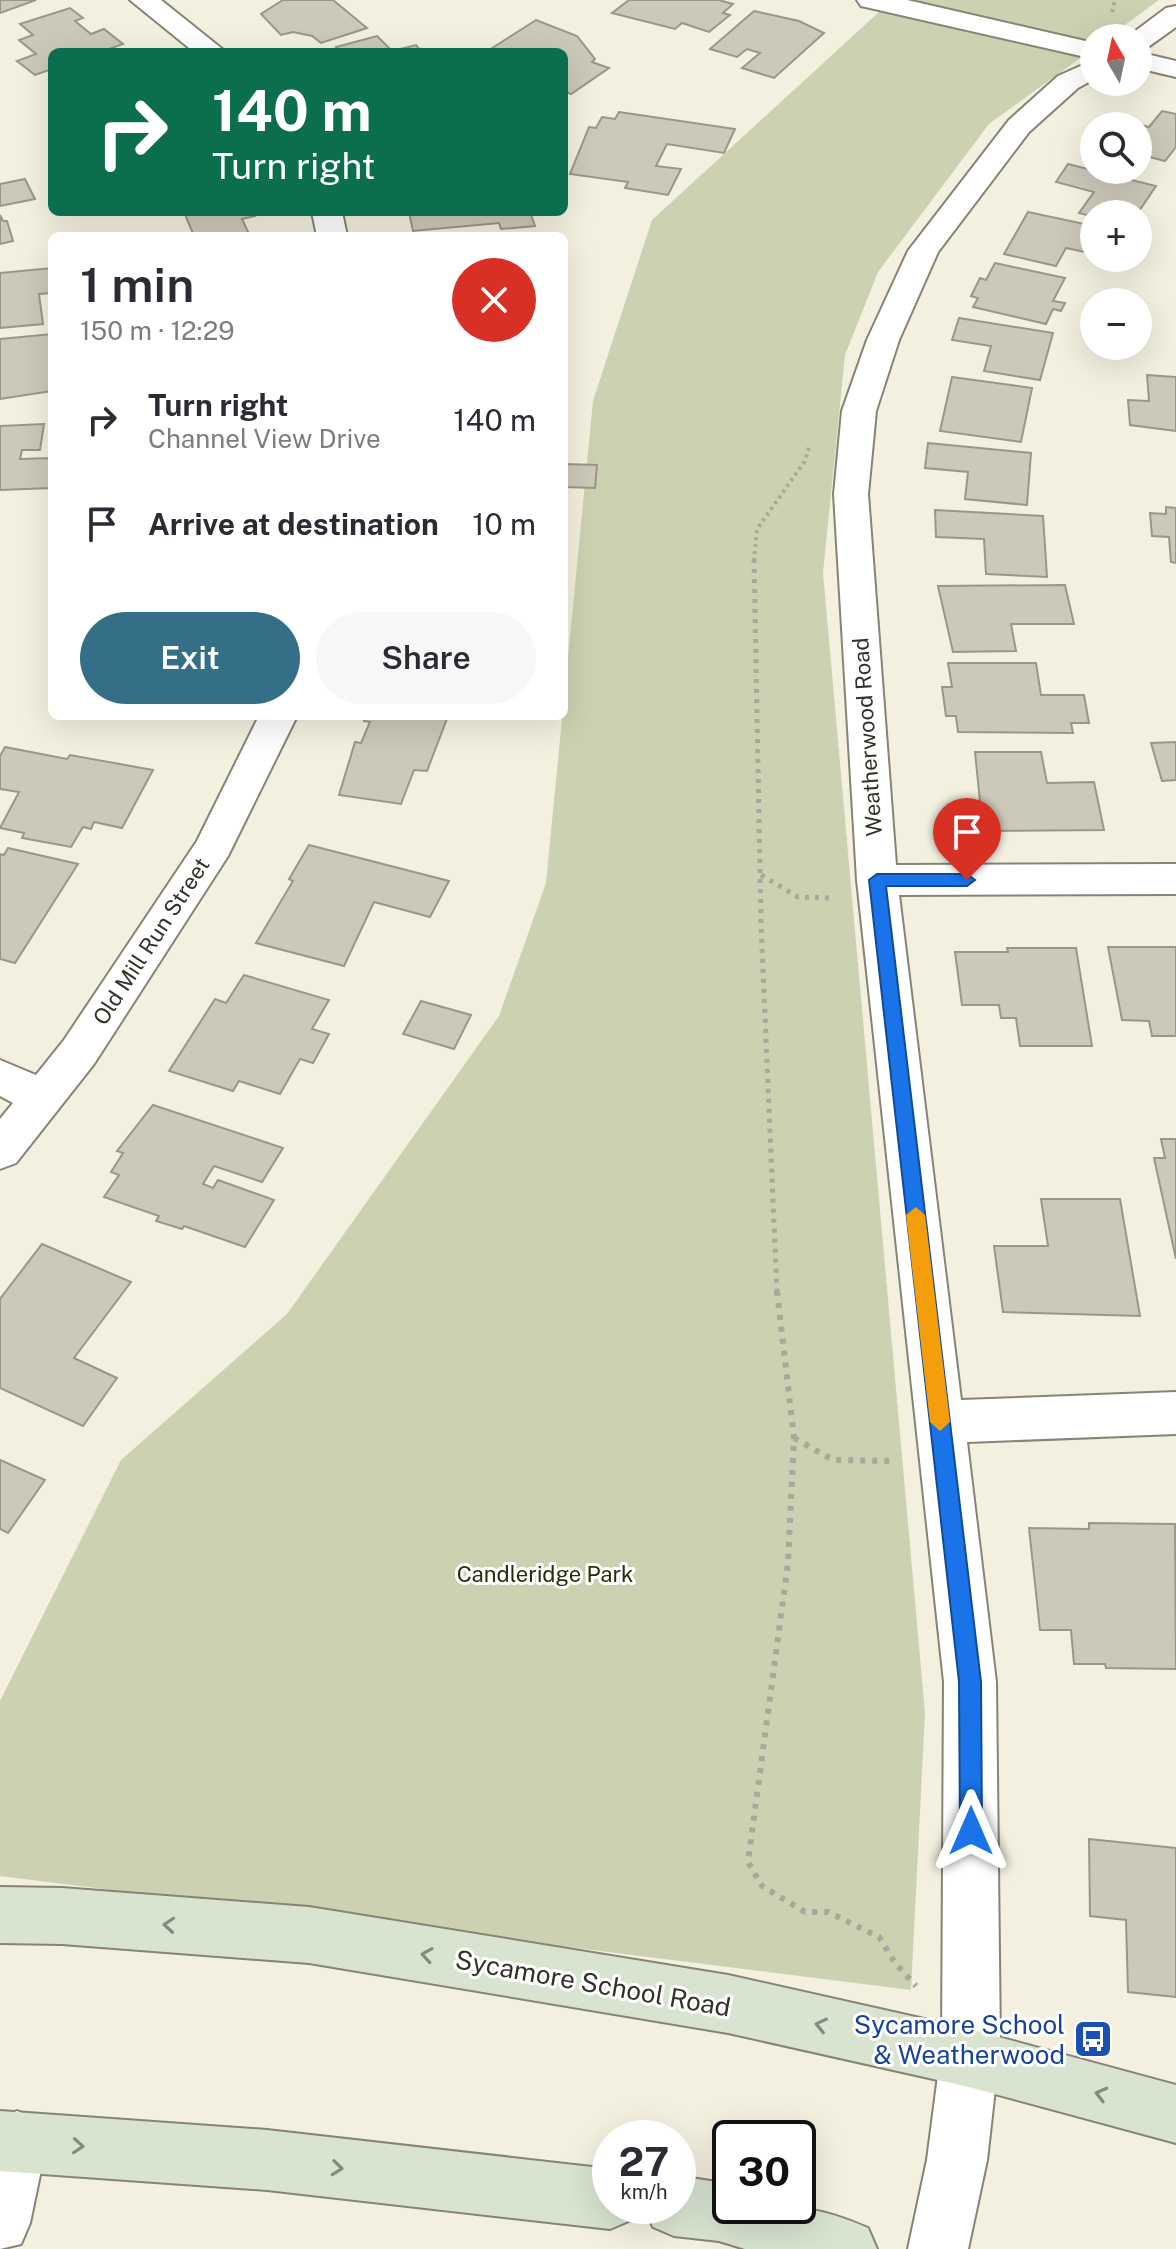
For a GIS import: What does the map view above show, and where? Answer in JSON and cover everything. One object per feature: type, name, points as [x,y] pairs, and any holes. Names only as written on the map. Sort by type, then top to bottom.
[{"type":"main road","name":"Sycamore School Road","points":[[0,1915],[62,1916],[309,1935],[728,2004],[970,2052],[1176,2114]]},
{"type":"main road","points":[[8,2141],[267,2160],[592,2197]]},
{"type":"main road","points":[[696,2208],[719,2211],[847,2249]]},
{"type":"street","points":[[144,0],[207,48]]},
{"type":"street","points":[[871,0],[1080,54]]},
{"type":"street","points":[[1152,31],[1176,14]]},
{"type":"street","name":"Weatherwood Road","points":[[938,2249],[957,2160],[970,2052],[970,1682],[878,890],[851,494],[859,411],[883,340],[923,251],[1019,126],[1068,82],[1080,63]]},
{"type":"street","points":[[1152,63],[1176,69]]},
{"type":"street","name":"Old Mill Run Street","points":[[0,1151],[79,1052],[214,846],[276,720]]},
{"type":"street","points":[[878,890],[1176,879]]},
{"type":"street","points":[[0,1077],[43,1098]]},
{"type":"street","points":[[942,1442],[1176,1413]]},
{"type":"street","points":[[0,2223],[8,2141]]},
{"type":"path","points":[[1105,24],[1114,11],[1115,0]]},
{"type":"path","points":[[812,436],[805,461],[757,529],[752,582],[776,1283],[794,1438],[788,1563],[748,1862],[762,1886],[805,1912],[828,1912],[879,1937],[895,1963],[970,2052]]},
{"type":"path","points":[[760,875],[798,897],[878,890]]},
{"type":"path","points":[[794,1438],[833,1460],[942,1442]]},
{"type":"green space","name":"Candleridge Park","points":[[892,0],[1159,0],[1126,24],[1080,24],[1080,58],[989,124],[878,272],[845,355],[823,573],[925,1713],[911,1990],[0,1876],[0,1701],[121,1460],[287,1314],[499,1016],[546,883],[562,720],[568,720],[568,657],[593,401],[652,220]]},
{"type":"building","points":[[0,0],[36,0],[0,13]]},
{"type":"building","points":[[283,0],[333,0],[367,28],[321,43],[312,36],[293,32],[281,35],[261,14]]},
{"type":"building","points":[[629,0],[719,0],[733,4],[723,13],[730,15],[709,32],[682,23],[675,29],[612,13]]},
{"type":"building","points":[[70,8],[83,18],[75,21],[91,34],[104,29],[123,44],[112,48],[48,48],[48,70],[35,75],[17,61],[36,54],[19,40],[33,35],[20,24]]},
{"type":"building","points":[[754,11],[799,21],[824,33],[774,78],[742,68],[760,53],[747,49],[737,57],[710,49]]},
{"type":"building","points":[[536,20],[577,36],[595,59],[592,62],[609,68],[571,94],[568,93],[568,48],[492,48]]},
{"type":"building","points":[[377,36],[389,48],[337,48]]},
{"type":"building","points":[[1162,111],[1176,114],[1176,147],[1165,161],[1152,158],[1152,123]]},
{"type":"building","points":[[619,112],[735,129],[724,153],[667,144],[656,166],[681,169],[668,195],[625,188],[628,182],[570,174],[589,127],[596,128],[602,117],[615,119]]},
{"type":"building","points":[[1068,164],[1080,167],[1080,184],[1156,186],[1146,200],[1088,200],[1094,192],[1056,182]]},
{"type":"building","points":[[25,179],[35,199],[0,206],[0,184]]},
{"type":"building","points":[[1028,212],[1080,223],[1080,251],[1066,248],[1056,266],[1004,254]]},
{"type":"building","points":[[0,215],[3,221],[7,221],[13,241],[0,244]]},
{"type":"building","points":[[186,216],[255,216],[242,219],[248,232],[192,232]]},
{"type":"building","points":[[410,216],[531,216],[535,226],[501,229],[499,223],[413,231]]},
{"type":"building","points":[[995,263],[1065,278],[1053,301],[1065,303],[1061,311],[1053,309],[1046,324],[973,307],[978,298],[971,296],[980,278],[986,280]]},
{"type":"building","points":[[48,268],[48,293],[39,294],[43,324],[0,328],[0,273]]},
{"type":"building","points":[[959,318],[1053,333],[1040,380],[984,371],[991,346],[952,340]]},
{"type":"building","points":[[48,334],[48,392],[0,399],[0,339]]},
{"type":"building","points":[[1147,375],[1176,377],[1176,431],[1130,425],[1128,400],[1149,401]]},
{"type":"building","points":[[952,377],[1032,388],[1021,442],[940,431]]},
{"type":"building","points":[[44,424],[40,450],[22,450],[20,459],[48,458],[48,488],[0,490],[0,426]]},
{"type":"building","points":[[928,443],[1031,453],[1027,505],[965,499],[968,472],[925,468]]},
{"type":"building","points":[[568,464],[597,465],[595,488],[568,487]]},
{"type":"building","points":[[1166,507],[1176,508],[1176,563],[1171,562],[1169,537],[1152,536],[1150,513],[1166,514]]},
{"type":"building","points":[[935,510],[1043,516],[1047,577],[986,574],[984,539],[936,537]]},
{"type":"building","points":[[1065,585],[1074,624],[1011,624],[1016,651],[953,652],[938,586]]},
{"type":"building","points":[[948,663],[1036,663],[1041,695],[1084,695],[1089,723],[1071,723],[1073,733],[958,732],[956,716],[946,716],[942,687],[952,687]]},
{"type":"building","points":[[446,720],[427,771],[414,770],[401,804],[339,795],[355,742],[361,743],[370,722],[364,721]]},
{"type":"building","points":[[1176,742],[1176,780],[1162,781],[1151,743]]},
{"type":"building","points":[[5,747],[153,770],[122,828],[94,822],[91,829],[83,827],[71,847],[22,838],[24,833],[0,828],[19,792],[0,789],[0,756]]},
{"type":"building","points":[[975,752],[1041,752],[1047,783],[1094,782],[1104,830],[983,831]]},
{"type":"building","points":[[309,845],[449,881],[430,917],[374,902],[344,966],[256,943],[293,881],[289,879]]},
{"type":"building","points":[[8,848],[78,864],[15,963],[0,959],[0,854],[4,855]]},
{"type":"building","points":[[1108,947],[1176,947],[1176,1036],[1152,1036],[1149,1021],[1122,1020]]},
{"type":"building","points":[[1007,948],[1076,948],[1092,1046],[1020,1046],[1016,1018],[1001,1018],[999,1005],[962,1005],[955,952],[1008,952]]},
{"type":"building","points":[[244,975],[329,1000],[312,1029],[329,1034],[313,1063],[300,1059],[280,1094],[239,1081],[233,1091],[169,1071],[215,999],[226,1003]]},
{"type":"building","points":[[421,1001],[471,1015],[454,1049],[403,1034]]},
{"type":"building","points":[[153,1105],[283,1148],[262,1182],[214,1166],[203,1184],[213,1188],[218,1180],[274,1200],[245,1247],[184,1226],[182,1229],[156,1221],[159,1216],[104,1197],[119,1175],[111,1172],[123,1153],[117,1151]]},
{"type":"building","points":[[1161,1139],[1176,1139],[1176,1259],[1154,1158],[1165,1158]]},
{"type":"building","points":[[1041,1199],[1120,1199],[1140,1316],[1003,1312],[994,1246],[1048,1246]]},
{"type":"building","points":[[42,1244],[131,1282],[74,1358],[117,1378],[83,1426],[0,1388],[0,1299]]},
{"type":"building","points":[[0,1460],[45,1480],[8,1533],[0,1529]]},
{"type":"building","points":[[1089,1523],[1175,1524],[1176,1669],[1106,1668],[1105,1664],[1074,1664],[1071,1630],[1040,1630],[1029,1528],[1089,1529]]},
{"type":"building","points":[[1089,1839],[1176,1848],[1176,1997],[1128,1992],[1126,1920],[1090,1916]]},
{"type":"slow traffic","points":[[916,1215],[940,1422]]},
{"type":"place","name":"Sycamore School & Weatherwood","points":[[1093,2039]]},
{"type":"route","points":[[967,880],[877,880],[970,1682],[971,1831]]}]
